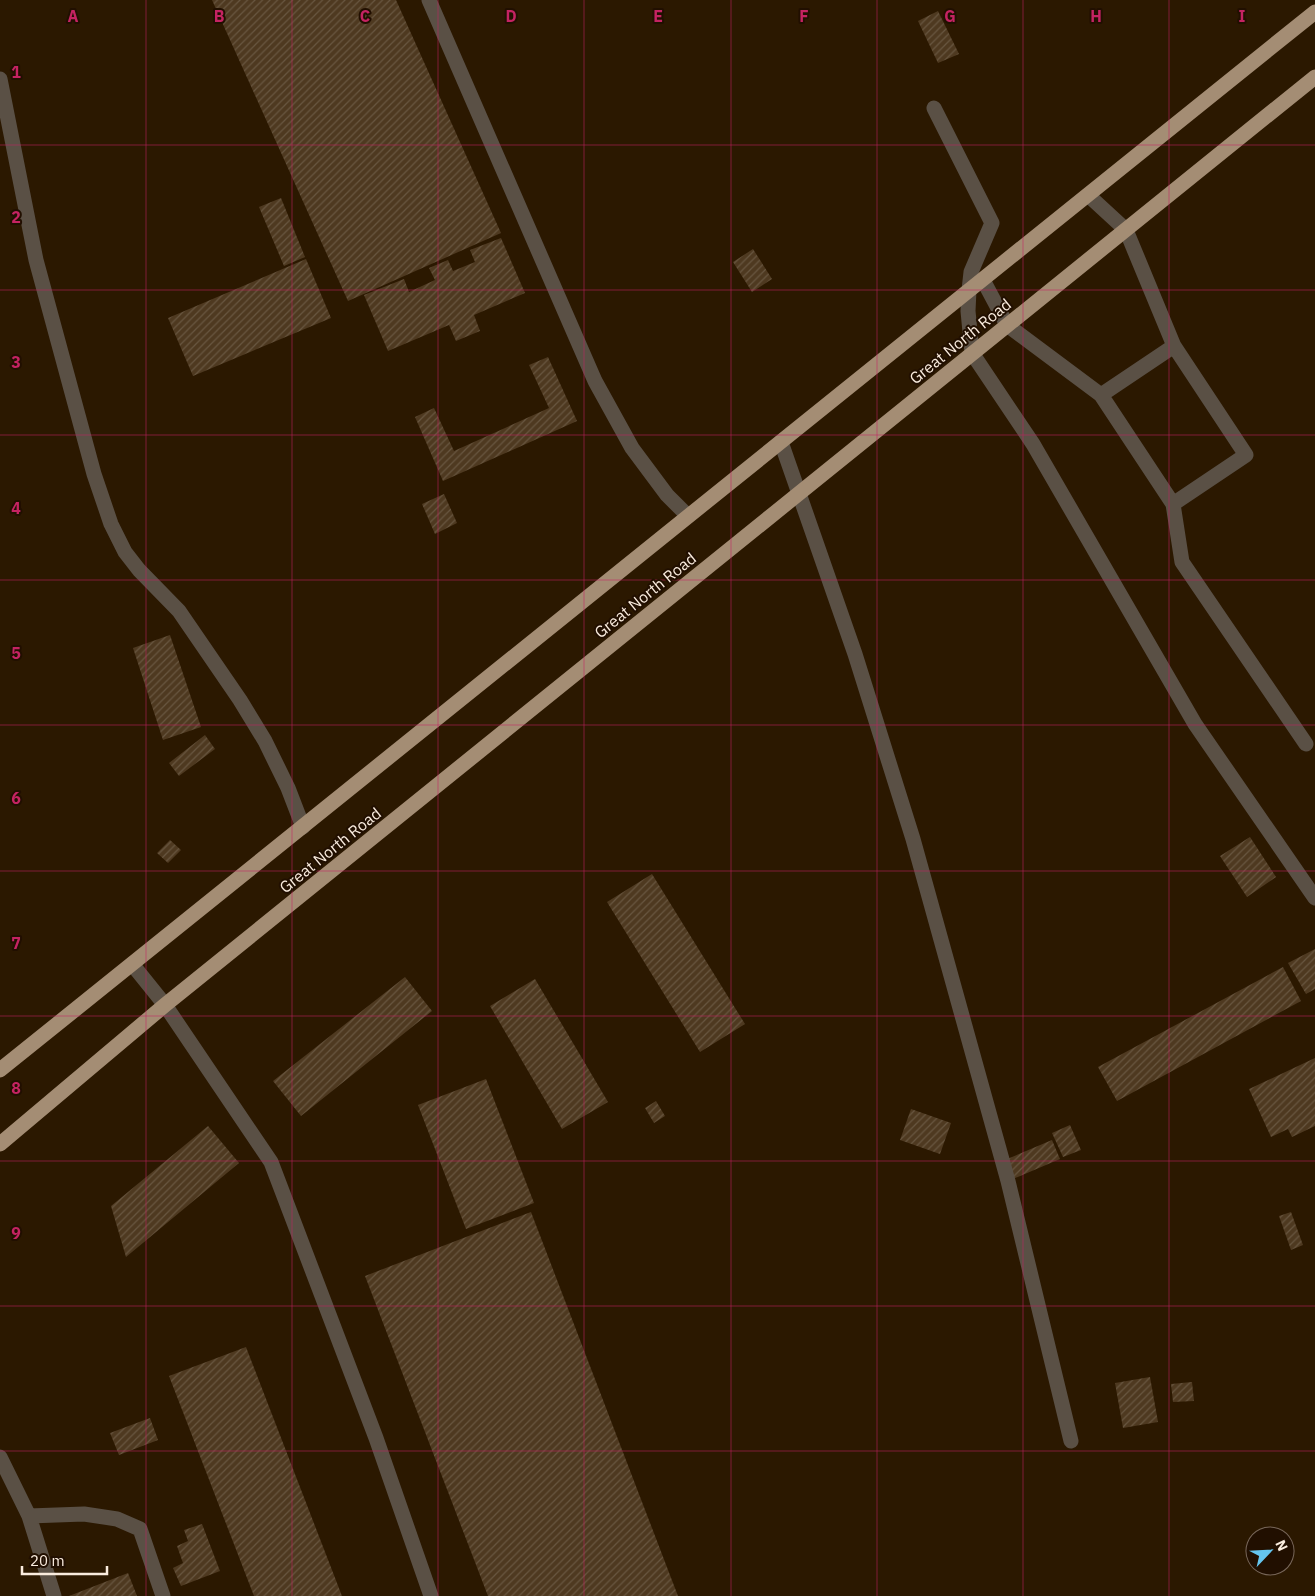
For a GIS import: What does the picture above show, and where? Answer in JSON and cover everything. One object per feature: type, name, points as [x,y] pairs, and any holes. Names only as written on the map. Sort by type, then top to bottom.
[{"type":"highway","name":"Great North Road","points":[[0,1070],[1315,12]]},
{"type":"highway","name":"Great North Road","points":[[0,1144],[165,1006],[1315,77]]},
{"type":"street","points":[[429,0],[595,381],[632,448],[667,495],[688,516]]},
{"type":"street","points":[[0,78],[36,260],[94,474],[111,524],[125,552],[139,570],[179,611],[240,700],[265,740],[288,788],[302,827]]},
{"type":"street","points":[[934,108],[992,223],[971,272],[968,310],[972,354],[1033,444],[1195,724],[1315,898]]},
{"type":"street","points":[[1088,194],[1126,230],[1174,346],[1246,455],[1173,504]]},
{"type":"street","points":[[983,280],[1007,325],[1101,395],[1173,504],[1182,562],[1306,744]]},
{"type":"street","points":[[1101,395],[1174,346]]},
{"type":"street","points":[[780,442],[855,654],[913,839],[1008,1181],[1071,1441]]},
{"type":"street","points":[[132,964],[165,1006],[272,1162],[376,1438],[432,1596]]},
{"type":"street","points":[[0,1457],[29,1516],[54,1596]]},
{"type":"street","points":[[29,1516],[84,1514],[117,1519],[140,1529],[163,1596]]},
{"type":"building","points":[[212,0],[396,0],[501,233],[348,301]]},
{"type":"building","points":[[938,11],[959,54],[938,63],[918,21]]},
{"type":"building","points":[[281,198],[305,257],[284,266],[259,207]]},
{"type":"building","points":[[501,238],[525,293],[474,315],[480,331],[456,341],[449,325],[388,351],[364,295],[404,279],[409,292],[435,280],[429,268],[448,260],[453,271],[475,262],[470,250]]},
{"type":"building","points":[[753,249],[772,279],[752,292],[733,262]]},
{"type":"building","points":[[306,259],[331,318],[193,376],[168,318]]},
{"type":"building","points":[[548,357],[577,421],[443,481],[415,417],[434,408],[454,451],[549,408],[529,365]]},
{"type":"building","points":[[444,494],[457,523],[435,534],[422,504]]},
{"type":"building","points":[[170,635],[201,727],[163,740],[133,648]]},
{"type":"building","points":[[205,735],[215,749],[179,776],[169,763]]},
{"type":"building","points":[[1250,837],[1276,877],[1247,897],[1220,856]]},
{"type":"building","points":[[170,840],[181,850],[168,863],[157,853]]},
{"type":"building","points":[[652,874],[745,1024],[700,1052],[607,902]]},
{"type":"building","points":[[1315,949],[1315,989],[1306,994],[1288,963]]},
{"type":"building","points":[[1283,967],[1301,1001],[1117,1101],[1098,1067]]},
{"type":"building","points":[[405,977],[432,1011],[301,1116],[273,1081]]},
{"type":"building","points":[[535,979],[608,1102],[562,1129],[490,1006]]},
{"type":"building","points":[[1315,1058],[1315,1126],[1292,1137],[1288,1129],[1271,1137],[1249,1089]]},
{"type":"building","points":[[486,1079],[534,1203],[466,1229],[418,1105]]},
{"type":"building","points":[[656,1101],[665,1116],[654,1123],[645,1108]]},
{"type":"building","points":[[911,1109],[951,1123],[940,1154],[900,1140]]},
{"type":"building","points":[[1070,1125],[1081,1150],[1063,1157],[1052,1133]]},
{"type":"building","points":[[208,1126],[239,1163],[126,1257],[111,1206]]},
{"type":"building","points":[[1052,1140],[1060,1159],[1013,1179],[1005,1160]]},
{"type":"building","points":[[531,1212],[678,1596],[488,1596],[365,1276]]},
{"type":"building","points":[[1291,1212],[1303,1245],[1291,1250],[1279,1216]]},
{"type":"building","points":[[246,1347],[342,1596],[254,1596],[169,1376]]},
{"type":"building","points":[[1150,1377],[1158,1422],[1123,1428],[1115,1383]]},
{"type":"building","points":[[1192,1382],[1194,1401],[1173,1402],[1171,1384]]},
{"type":"building","points":[[150,1418],[158,1440],[119,1455],[110,1433]]},
{"type":"building","points":[[202,1524],[220,1571],[181,1586],[173,1568],[183,1563],[177,1546],[188,1541],[184,1530]]},
{"type":"building","points":[[128,1573],[137,1596],[69,1596]]}]
